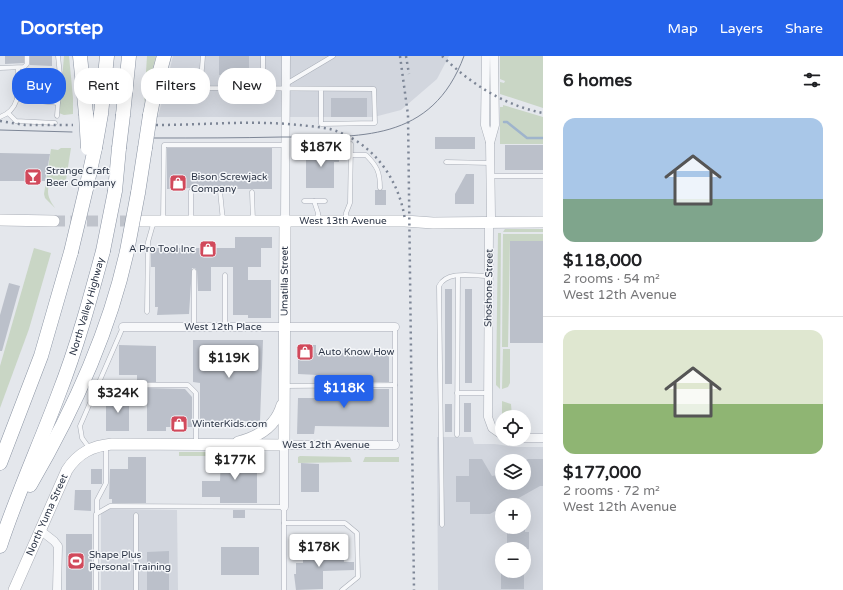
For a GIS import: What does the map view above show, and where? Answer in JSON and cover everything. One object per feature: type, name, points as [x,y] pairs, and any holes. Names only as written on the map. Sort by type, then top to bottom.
[{"type":"highway","points":[[79,56],[83,83],[92,114]]},
{"type":"highway","points":[[0,464],[41,356],[72,252],[86,189],[92,148],[92,114],[88,56]]},
{"type":"highway","points":[[92,114],[107,56]]},
{"type":"highway","points":[[129,63],[135,56]]},
{"type":"highway","points":[[8,522],[44,461],[85,376],[108,319],[127,251],[150,115],[164,56]]},
{"type":"highway","name":"North Valley Highway","points":[[0,546],[69,366],[90,302],[103,251],[115,191],[129,63]]},
{"type":"street","name":"Umatilla Street","points":[[284,507],[286,56]]},
{"type":"street","name":"Shoshone Street","points":[[486,56],[485,125],[490,143],[488,393],[489,422],[495,429]]},
{"type":"street","name":"Shoshone Street","points":[[490,143],[495,125],[494,56]]},
{"type":"street","points":[[0,220],[54,221]]},
{"type":"street","name":"West 13th Avenue","points":[[142,221],[543,222]]},
{"type":"street","name":"West 12th Place","points":[[123,327],[395,327]]},
{"type":"street","points":[[222,445],[252,438],[269,427],[277,417],[284,390]]},
{"type":"street","points":[[531,438],[543,438]]},
{"type":"street","name":"West 12th Avenue","points":[[90,449],[106,445],[395,445]]},
{"type":"street","name":"North Yuma Street","points":[[14,590],[67,470],[78,456],[90,449]]},
{"type":"street","points":[[40,530],[54,540],[58,546],[57,590]]},
{"type":"lane","points":[[18,68],[26,66],[27,56]]},
{"type":"lane","points":[[58,56],[59,68]]},
{"type":"lane","points":[[203,56],[201,80],[209,88],[218,88]]},
{"type":"lane","points":[[263,56],[263,68]]},
{"type":"lane","points":[[285,87],[333,56]]},
{"type":"lane","points":[[0,68],[12,68]]},
{"type":"lane","points":[[276,88],[285,87],[374,89],[375,123],[321,124],[321,89]]},
{"type":"lane","points":[[0,117],[8,113],[16,104]]},
{"type":"lane","points":[[57,116],[58,104]]},
{"type":"lane","points":[[8,113],[16,121],[55,123]]},
{"type":"lane","points":[[346,221],[346,212],[350,203],[351,144]]},
{"type":"lane","points":[[147,312],[148,242],[159,221],[164,145],[285,146]]},
{"type":"lane","points":[[351,155],[366,155],[376,164],[380,177],[380,188]]},
{"type":"lane","points":[[446,162],[490,163]]},
{"type":"lane","points":[[490,176],[543,176]]},
{"type":"lane","points":[[191,191],[191,221]]},
{"type":"lane","points":[[220,192],[223,221]]},
{"type":"lane","points":[[252,192],[252,221]]},
{"type":"lane","points":[[304,201],[325,201]]},
{"type":"lane","points":[[314,201],[318,212],[318,221]]},
{"type":"lane","points":[[194,271],[194,327]]},
{"type":"lane","points":[[225,274],[225,327]]},
{"type":"lane","points":[[442,525],[439,292],[443,280],[450,276],[489,276]]},
{"type":"lane","points":[[457,436],[458,276]]},
{"type":"lane","points":[[90,449],[82,438],[80,426],[123,327]]},
{"type":"lane","points":[[395,327],[395,445]]},
{"type":"lane","points":[[98,385],[188,385],[196,392],[196,445]]},
{"type":"lane","points":[[284,390],[395,385]]},
{"type":"lane","points":[[457,392],[488,393]]},
{"type":"lane","points":[[96,590],[97,500],[106,483],[106,445]]},
{"type":"lane","points":[[97,513],[110,506],[284,507],[284,590]]},
{"type":"lane","points":[[136,515],[136,590]]},
{"type":"lane","points":[[284,523],[345,522],[357,533],[358,577],[342,590]]},
{"type":"shaded area","points":[[173,56],[449,56],[437,79],[401,110],[374,117],[158,117],[161,104],[210,104],[210,68],[170,68]]},
{"type":"shaded area","points":[[437,437],[472,437],[474,444],[495,444],[495,446],[543,447],[543,590],[438,590]]},
{"type":"shaded area","points":[[108,509],[177,510],[178,590],[101,590],[101,513]]},
{"type":"green space","points":[[64,56],[69,56],[73,114],[64,115],[59,113],[60,104],[66,104],[66,68],[63,68]]},
{"type":"green space","points":[[147,56],[156,56],[153,68],[146,68]]},
{"type":"green space","points":[[500,56],[543,56],[543,108],[500,94],[500,82],[504,83],[505,81],[500,79]]},
{"type":"green space","points":[[503,105],[543,117],[543,144],[500,144],[500,107],[503,107]]},
{"type":"green space","points":[[61,148],[71,148],[65,186],[49,185],[49,197],[55,208],[45,198],[44,194],[51,149],[58,150]]},
{"type":"green space","points":[[505,229],[543,229],[543,232],[503,232]]},
{"type":"green space","points":[[498,233],[501,233],[500,389],[496,385]]},
{"type":"green space","points":[[503,234],[543,234],[543,241],[510,241],[508,347],[502,347]]},
{"type":"green space","points":[[34,248],[51,253],[29,329],[0,408],[0,366]]},
{"type":"green space","points":[[503,349],[510,349],[510,383],[508,387],[502,389]]},
{"type":"green space","points":[[502,401],[511,404],[511,410],[502,410]]},
{"type":"green space","points":[[179,452],[207,452],[207,456],[179,456]]},
{"type":"green space","points":[[298,457],[350,457],[352,462],[298,463]]},
{"type":"green space","points":[[365,457],[399,457],[399,462],[363,462]]},
{"type":"building","points":[[5,56],[24,56],[24,63],[5,64]]},
{"type":"building","points":[[30,56],[52,56],[52,66],[30,65]]},
{"type":"building","points":[[219,56],[249,56],[249,68],[219,68]]},
{"type":"building","points":[[331,98],[367,98],[367,117],[331,117]]},
{"type":"building","points":[[435,137],[475,137],[475,149],[435,149]]},
{"type":"building","points":[[327,145],[334,145],[334,153],[339,153],[339,162],[334,162],[334,188],[306,188],[306,149],[327,149]]},
{"type":"building","points":[[505,145],[543,145],[543,170],[505,170]]},
{"type":"building","points":[[167,148],[272,148],[272,189],[167,189]]},
{"type":"building","points":[[0,153],[50,154],[45,181],[0,181]]},
{"type":"building","points":[[466,174],[474,174],[474,204],[455,204],[455,194]]},
{"type":"building","points":[[375,190],[386,190],[386,205],[375,205]]},
{"type":"building","points":[[235,237],[272,237],[272,248],[261,248],[261,267],[248,267],[248,280],[271,280],[271,318],[248,318],[248,315],[233,315],[233,267],[211,267],[211,291],[198,291],[197,271],[195,268],[192,268],[189,314],[157,315],[158,307],[155,307],[155,267],[151,267],[151,248],[235,248]]},
{"type":"building","points":[[510,241],[543,241],[543,343],[510,343]]},
{"type":"building","points":[[9,283],[20,286],[2,351],[0,351],[0,315]]},
{"type":"building","points":[[445,289],[452,289],[452,384],[445,384]]},
{"type":"building","points":[[465,289],[472,289],[472,383],[465,383]]},
{"type":"building","points":[[193,340],[263,340],[260,421],[200,421],[200,383],[193,382]]},
{"type":"building","points":[[119,345],[156,346],[156,382],[137,382],[137,375],[119,375]]},
{"type":"building","points":[[298,345],[316,345],[316,353],[389,353],[389,382],[318,382],[318,375],[298,374]]},
{"type":"building","points":[[147,388],[185,389],[192,397],[192,427],[166,427],[166,431],[147,431]]},
{"type":"building","points":[[389,389],[389,427],[315,426],[314,434],[297,434],[298,398],[315,398],[315,390]]},
{"type":"building","points":[[106,398],[129,398],[129,431],[106,431]]},
{"type":"building","points":[[464,403],[471,403],[471,432],[464,432]]},
{"type":"building","points":[[445,404],[452,404],[452,432],[445,432]]},
{"type":"building","points":[[128,457],[146,457],[146,503],[112,503],[112,499],[109,499],[110,469],[128,469]]},
{"type":"building","points":[[221,457],[257,457],[257,503],[220,503],[220,497],[202,497],[202,481],[220,481]]},
{"type":"building","points":[[469,459],[482,459],[492,476],[495,475],[495,490],[531,490],[531,459],[543,459],[543,486],[540,486],[519,498],[495,498],[495,511],[490,514],[470,514],[470,502],[456,502],[456,476],[469,476]]},
{"type":"building","points":[[301,463],[319,464],[319,492],[301,492]]},
{"type":"building","points":[[91,469],[102,469],[102,484],[91,484]]},
{"type":"building","points":[[75,490],[91,490],[91,511],[74,510]]},
{"type":"building","points":[[233,510],[245,510],[245,518],[233,518]]},
{"type":"building","points":[[66,534],[92,534],[92,590],[66,590]]},
{"type":"building","points":[[507,534],[529,534],[529,542],[507,542]]},
{"type":"building","points":[[221,547],[259,547],[259,575],[221,575]]},
{"type":"building","points":[[303,549],[344,551],[344,562],[354,562],[354,570],[323,571],[323,589],[296,590],[294,574],[296,574],[296,563],[303,563]]},
{"type":"building","points":[[169,551],[169,590],[147,590],[147,552]]},
{"type":"building","points":[[501,578],[524,578],[524,589],[501,589]]},
{"type":"waterway","points":[[504,122],[507,122],[527,138],[543,138]]},
{"type":"tunnel","points":[[54,221],[139,221]]},
{"type":"tram line","points":[[154,138],[338,137],[390,129],[413,120],[433,105],[450,84],[464,56]]},
{"type":"tram line","points":[[0,130],[72,132]]},
{"type":"railway","points":[[400,56],[408,115],[414,590]]},
{"type":"railway","points":[[406,56],[409,74]]},
{"type":"railway","points":[[442,56],[464,75],[488,92],[514,105],[543,113]]},
{"type":"railway","points":[[0,121],[25,125],[73,125]]},
{"type":"railway","points":[[156,125],[246,123],[311,126],[330,129],[359,142],[381,163],[397,190],[405,220]]},
{"type":"place","name":"Strange Craft Beer Company","points":[[33,177]]},
{"type":"place","name":"Bison Screwjack Company","points":[[178,183]]},
{"type":"place","name":"A Pro Tool Inc","points":[[208,249]]},
{"type":"place","name":"Auto Know How","points":[[305,352]]},
{"type":"place","name":"WinterKids.com","points":[[179,424]]},
{"type":"place","name":"Shape Plus Personal Training","points":[[76,561]]}]
